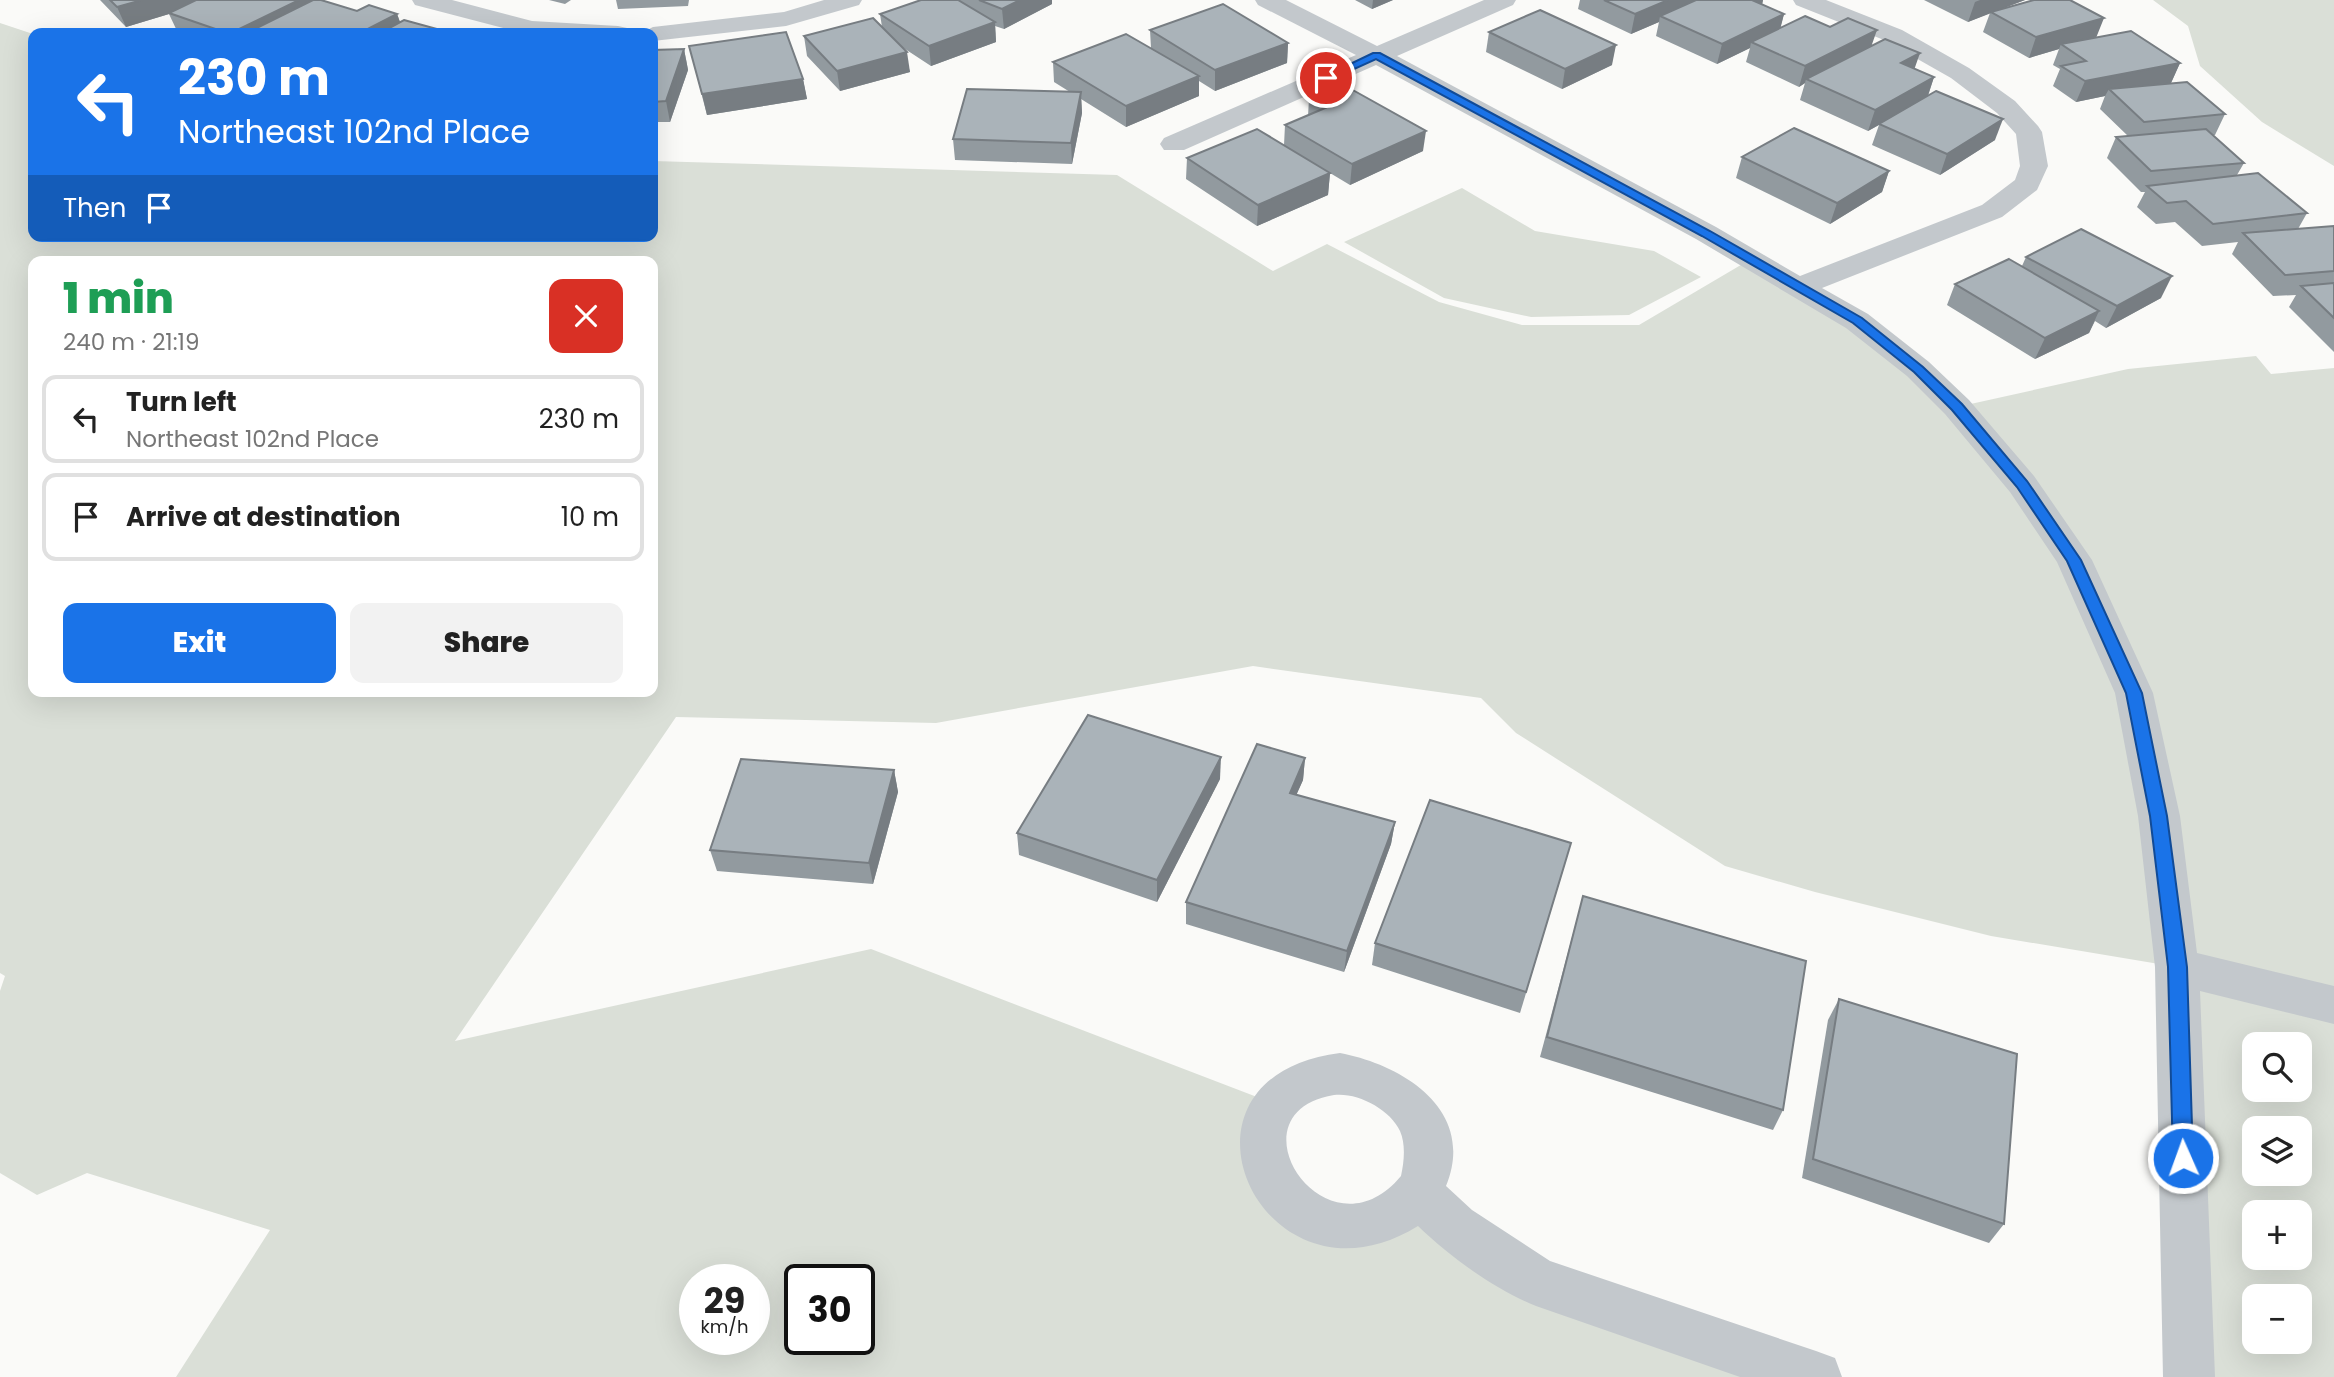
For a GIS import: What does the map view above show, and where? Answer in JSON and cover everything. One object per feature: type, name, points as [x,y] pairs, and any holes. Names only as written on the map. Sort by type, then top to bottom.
[{"type":"street","points":[[424,0],[532,28]]},
{"type":"street","points":[[658,34],[786,19],[850,0]]},
{"type":"street","points":[[1267,0],[1377,55],[1706,233],[1857,321],[1918,369],[1957,407],[2022,484],[2074,560],[2134,693],[2159,816],[2178,967],[2189,1377]]},
{"type":"street","points":[[1174,144],[1504,0]]},
{"type":"street","points":[[1798,287],[1992,211],[2027,184],[2034,166],[2029,132],[2006,107],[1960,73],[1893,35],[1805,0]]},
{"type":"street","points":[[2178,967],[2334,1005]]},
{"type":"street","points":[[1418,1193],[1454,1227],[1536,1281],[1816,1377]]},
{"type":"shaded area","points":[[2153,0],[2334,0],[2334,166],[2262,122],[2200,66],[2188,26]]},
{"type":"shaded area","points":[[0,23],[28,32],[28,242],[658,242],[658,161],[1117,175],[1273,271],[1327,244],[1439,302],[1522,325],[1639,325],[1751,259],[1957,407],[2128,369],[2256,356],[2271,374],[2334,368],[2334,1377],[2189,1377],[2177,967],[1991,936],[1815,892],[1725,866],[1516,733],[1481,698],[1253,666],[936,723],[676,717],[455,1041],[871,949],[1275,1104],[1270,1179],[1372,1224],[1454,1227],[1816,1377],[176,1377],[270,1230],[87,1173],[37,1195],[0,1173],[0,991],[5,976],[0,973]]},
{"type":"shaded area","points":[[1462,188],[1535,231],[1654,251],[1701,277],[1629,315],[1531,317],[1444,298],[1344,242]]},
{"type":"building","points":[[110,0],[142,0],[117,7]]},
{"type":"building","points":[[196,0],[299,0],[241,28],[212,28],[169,13]]},
{"type":"building","points":[[313,0],[357,11],[369,5],[397,14],[370,28],[257,28]]},
{"type":"building","points":[[921,0],[958,0],[995,22],[929,46],[880,14]]},
{"type":"building","points":[[979,0],[1020,0],[1002,9]]},
{"type":"building","points":[[1604,0],[1668,0],[1635,14]]},
{"type":"building","points":[[1696,0],[1752,0],[1784,14],[1722,44],[1660,16]]},
{"type":"building","points":[[2034,0],[2070,0],[2104,18],[2036,37],[1991,12]]},
{"type":"building","points":[[1223,4],[1288,43],[1215,70],[1150,30]]},
{"type":"building","points":[[1540,10],[1616,45],[1565,69],[1489,32]]},
{"type":"building","points":[[1805,16],[1830,27],[1848,18],[1877,30],[1805,66],[1751,42]]},
{"type":"building","points":[[873,18],[907,52],[837,71],[804,36]]},
{"type":"building","points":[[404,20],[433,28],[389,28]]},
{"type":"building","points":[[2131,31],[2180,63],[2085,81],[2061,66],[2086,61],[2061,44]]},
{"type":"building","points":[[786,32],[803,79],[702,94],[689,46]]},
{"type":"building","points":[[1126,34],[1199,76],[1126,106],[1053,62]]},
{"type":"building","points":[[1885,39],[1920,53],[1901,63],[1934,77],[1875,110],[1806,79]]},
{"type":"building","points":[[684,49],[666,101],[658,102],[658,50]]},
{"type":"building","points":[[2187,82],[2225,114],[2144,122],[2109,89]]},
{"type":"building","points":[[1342,84],[1426,131],[1352,164],[1285,125],[1325,108],[1309,99]]},
{"type":"building","points":[[967,89],[1081,92],[1071,143],[953,139]]},
{"type":"building","points":[[1936,91],[2003,119],[1947,154],[1879,124]]},
{"type":"building","points":[[1794,128],[1889,171],[1837,203],[1742,157]]},
{"type":"building","points":[[1257,129],[1330,173],[1258,205],[1187,158]]},
{"type":"building","points":[[2206,129],[2244,163],[2151,171],[2116,137]]},
{"type":"building","points":[[2258,173],[2307,213],[2213,224],[2186,201],[2167,203],[2147,186]]},
{"type":"building","points":[[2334,226],[2334,271],[2285,275],[2243,233]]},
{"type":"building","points":[[2081,229],[2172,276],[2117,306],[2026,257]]},
{"type":"building","points":[[2009,259],[2099,311],[2045,338],[1955,284]]},
{"type":"building","points":[[2334,283],[2334,318],[2301,286]]},
{"type":"building","points":[[1088,715],[1221,757],[1157,880],[1017,833]]},
{"type":"building","points":[[1257,744],[1305,758],[1290,793],[1395,822],[1347,951],[1186,902]]},
{"type":"building","points":[[741,759],[894,770],[869,863],[710,850]]},
{"type":"building","points":[[1430,800],[1571,843],[1526,992],[1375,943]]},
{"type":"building","points":[[1583,896],[1806,961],[1783,1110],[1547,1037]]},
{"type":"building","points":[[1839,999],[2017,1054],[2004,1224],[1813,1159]]},
{"type":"route","points":[[1326,78],[1377,55],[1706,233],[1857,321],[1918,369],[1957,407],[2022,484],[2074,560],[2134,693],[2159,816],[2178,967],[2183,1158]]}]
